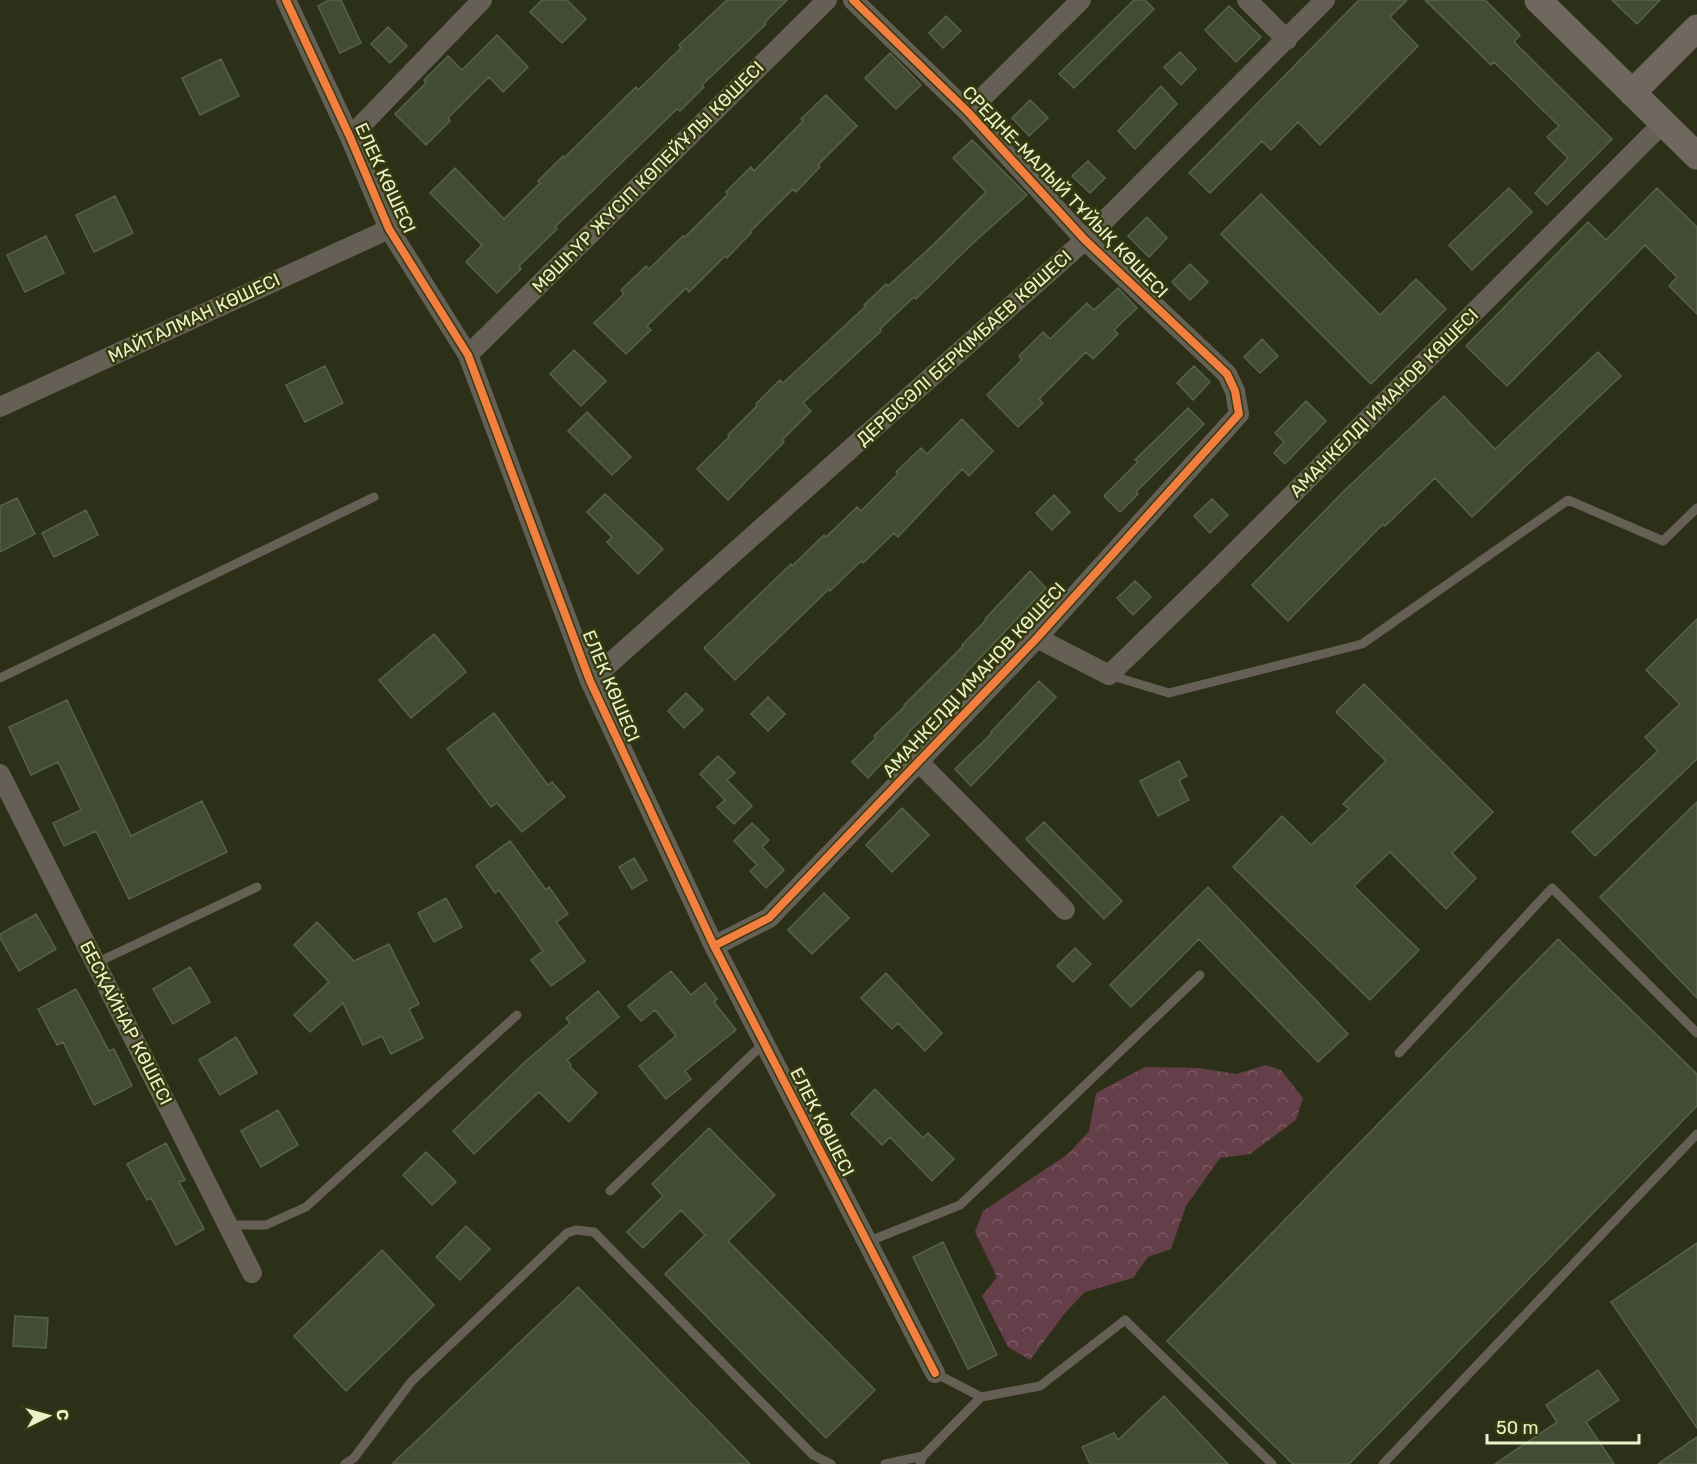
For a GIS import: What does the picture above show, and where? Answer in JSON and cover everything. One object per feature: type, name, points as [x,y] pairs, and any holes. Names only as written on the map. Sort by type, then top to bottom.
[{"type":"main road","points":[[1538,0],[1697,156]]},
{"type":"main road","points":[[1632,93],[1697,27]]},
{"type":"street","name":"ЕЛЕК КӨШЕСІ","points":[[286,0],[389,229],[468,355],[590,681],[714,946],[935,1373]]},
{"type":"street","points":[[350,138],[482,0]]},
{"type":"street","name":"МӘШҺҮР ЖҮСІП КӨПЕЙҰЛЫ КӨШЕСІ","points":[[468,355],[827,0]]},
{"type":"street","name":"СРЕДНЕ-МАЛЫЙ ТҰЙЫҚ КӨШЕСІ","points":[[853,0],[968,112],[1085,240],[1227,374],[1235,391],[1239,414]]},
{"type":"street","points":[[968,112],[1081,0]]},
{"type":"street","points":[[1247,0],[1287,40]]},
{"type":"street","name":"ДЕРБІСӘЛІ БЕРКІМБАЕВ КӨШЕСІ","points":[[590,681],[1085,240],[1325,0]]},
{"type":"street","name":"АМАНКЕЛДІ ИМАНОВ КӨШЕСІ","points":[[1037,638],[1109,675],[1211,576],[1663,123]]},
{"type":"street","name":"МАЙТАЛМАН КӨШЕСІ","points":[[0,407],[389,229]]},
{"type":"street","name":"АМАНКЕЛДІ ИМАНОВ КӨШЕСІ","points":[[714,946],[769,918],[1037,638],[1239,414]]},
{"type":"street","points":[[918,762],[1065,910]]},
{"type":"street","name":"БЕСҚАЙНАР КӨШЕСІ","points":[[0,774],[252,1273]]},
{"type":"lane","points":[[0,678],[374,497]]},
{"type":"lane","points":[[1109,675],[1169,693],[1362,644],[1568,500],[1663,541],[1697,508]]},
{"type":"lane","points":[[96,963],[256,887]]},
{"type":"lane","points":[[1399,1053],[1552,888],[1697,1033]]},
{"type":"lane","points":[[867,1242],[960,1205],[1200,975]]},
{"type":"lane","points":[[228,1225],[266,1225],[306,1207],[517,1015]]},
{"type":"lane","points":[[610,1191],[764,1043]]},
{"type":"lane","points":[[1383,1464],[1697,1134]]},
{"type":"lane","points":[[345,1464],[354,1458],[411,1382],[567,1233],[576,1230],[594,1232],[813,1455],[831,1464]]},
{"type":"lane","points":[[885,1464],[921,1460],[981,1397],[1040,1386],[1125,1320],[1272,1464]]},
{"type":"lane","points":[[935,1373],[981,1397]]},
{"type":"green space","points":[[1266,1065],[1281,1070],[1303,1098],[1296,1120],[1250,1154],[1220,1158],[1186,1206],[1171,1249],[1148,1257],[1133,1278],[1085,1292],[1065,1313],[1030,1360],[1008,1347],[982,1296],[997,1277],[975,1232],[983,1211],[1068,1154],[1089,1131],[1096,1093],[1145,1067],[1199,1068],[1236,1074]]},
{"type":"building","points":[[329,0],[341,0],[361,43],[340,53],[318,6]]},
{"type":"building","points":[[542,0],[567,0],[586,19],[562,43],[530,12]]},
{"type":"building","points":[[727,0],[787,0],[765,22],[766,24],[702,85],[704,87],[680,111],[677,109],[555,227],[557,229],[519,266],[521,269],[497,293],[466,262],[482,245],[430,193],[455,168],[504,219],[563,156],[564,158],[636,87],[638,90],[681,48],[679,45]]},
{"type":"building","points":[[1134,0],[1145,0],[1154,9],[1074,88],[1059,74]]},
{"type":"building","points":[[1359,0],[1407,0],[1390,17],[1418,46],[1320,145],[1298,122],[1271,150],[1262,141],[1210,193],[1189,173]]},
{"type":"building","points":[[1425,0],[1485,0],[1520,35],[1514,42],[1612,139],[1547,205],[1535,193],[1568,158],[1547,137],[1559,126],[1494,62],[1491,65]]},
{"type":"building","points":[[1612,0],[1660,0],[1637,24]]},
{"type":"building","points":[[1229,6],[1261,37],[1236,62],[1205,30]]},
{"type":"building","points":[[946,16],[961,31],[943,48],[929,33]]},
{"type":"building","points":[[388,27],[407,46],[390,63],[371,44]]},
{"type":"building","points":[[497,35],[528,67],[503,92],[489,77],[448,118],[450,121],[426,145],[395,114],[426,83],[424,80],[448,56],[462,70]]},
{"type":"building","points":[[1180,52],[1196,69],[1181,85],[1164,67]]},
{"type":"building","points":[[890,53],[921,85],[896,109],[865,78]]},
{"type":"building","points":[[221,59],[239,96],[200,115],[182,78]]},
{"type":"building","points":[[1161,86],[1177,104],[1135,149],[1118,131]]},
{"type":"building","points":[[826,95],[857,126],[818,165],[820,167],[796,192],[793,189],[727,258],[725,256],[689,292],[686,288],[647,326],[651,330],[626,354],[594,323],[624,294],[621,290],[646,266],[649,269],[683,236],[685,237],[728,194],[726,192],[751,167],[754,171]]},
{"type":"building","points":[[1030,100],[1048,118],[1029,136],[1012,118]]},
{"type":"building","points":[[972,140],[1027,195],[972,244],[916,299],[914,297],[803,403],[811,411],[728,500],[697,469],[780,380],[783,383],[866,306],[864,305],[886,284],[888,286],[933,245],[986,192],[953,158]]},
{"type":"building","points":[[1088,161],[1105,178],[1090,193],[1072,176]]},
{"type":"building","points":[[1509,188],[1532,212],[1472,270],[1449,245]]},
{"type":"building","points":[[1657,188],[1697,227],[1697,314],[1669,286],[1677,277],[1645,245],[1507,386],[1466,346],[1588,222],[1606,240]]},
{"type":"building","points":[[1261,194],[1380,315],[1416,279],[1446,309],[1371,384],[1221,234]]},
{"type":"building","points":[[115,196],[133,233],[94,252],[76,215]]},
{"type":"building","points":[[1147,217],[1167,238],[1149,257],[1128,236]]},
{"type":"building","points":[[46,236],[64,273],[25,292],[7,255]]},
{"type":"building","points":[[1190,264],[1208,282],[1190,300],[1172,282]]},
{"type":"building","points":[[1118,288],[1137,308],[1114,330],[1118,334],[1093,359],[1086,352],[1039,399],[1043,403],[1018,427],[987,395],[1022,360],[1019,356],[1043,332],[1050,339],[1087,303],[1094,310]]},
{"type":"building","points":[[1262,339],[1278,356],[1260,373],[1244,357]]},
{"type":"building","points":[[574,350],[606,381],[581,406],[550,374]]},
{"type":"building","points":[[1598,352],[1621,376],[1472,517],[1435,478],[1385,526],[1383,524],[1288,621],[1252,585],[1344,491],[1444,396],[1495,449]]},
{"type":"building","points":[[325,366],[343,403],[305,422],[286,385]]},
{"type":"building","points":[[1194,366],[1210,382],[1193,400],[1177,383]]},
{"type":"building","points":[[1306,401],[1326,421],[1285,464],[1274,453],[1284,442],[1275,433]]},
{"type":"building","points":[[1188,408],[1204,424],[1136,492],[1138,494],[1120,512],[1104,496],[1138,462],[1135,460]]},
{"type":"building","points":[[587,412],[631,457],[612,475],[568,431]]},
{"type":"building","points":[[962,419],[993,451],[969,476],[962,469],[898,537],[894,533],[863,563],[861,561],[830,591],[829,589],[735,680],[704,648],[824,535],[826,537],[857,507],[861,511],[921,448],[927,454]]},
{"type":"building","points":[[605,494],[663,549],[638,574],[607,542],[612,537],[587,512]]},
{"type":"building","points":[[1054,495],[1070,512],[1052,530],[1036,513]]},
{"type":"building","points":[[17,498],[35,534],[0,552],[0,506]]},
{"type":"building","points":[[1212,499],[1228,515],[1210,533],[1194,516]]},
{"type":"building","points":[[86,510],[98,535],[54,557],[42,533]]},
{"type":"building","points":[[1030,571],[1046,588],[868,778],[852,762],[876,738],[874,736],[963,646]]},
{"type":"building","points":[[1135,581],[1151,597],[1133,615],[1117,598]]},
{"type":"building","points":[[1697,619],[1697,759],[1595,856],[1572,832],[1658,751],[1645,737],[1680,704],[1646,670]]},
{"type":"building","points":[[434,634],[466,672],[411,718],[379,680]]},
{"type":"building","points":[[1039,681],[1056,697],[971,786],[955,769],[992,733]]},
{"type":"building","points":[[1364,684],[1493,812],[1452,853],[1476,878],[1446,909],[1390,852],[1354,886],[1419,950],[1370,1000],[1233,867],[1282,816],[1311,845],[1349,809],[1343,804],[1386,761],[1336,712]]},
{"type":"building","points":[[686,693],[703,710],[684,728],[668,711]]},
{"type":"building","points":[[768,697],[785,714],[768,731],[751,714]]},
{"type":"building","points":[[67,700],[131,836],[202,801],[227,852],[129,899],[96,831],[64,846],[53,823],[81,810],[58,762],[31,775],[9,727]]},
{"type":"building","points":[[494,713],[548,785],[552,782],[565,797],[522,832],[497,803],[491,807],[447,749]]},
{"type":"building","points":[[718,756],[735,773],[727,780],[752,806],[734,824],[717,807],[725,800],[700,774]]},
{"type":"building","points":[[1179,761],[1187,776],[1179,780],[1189,800],[1158,816],[1140,781]]},
{"type":"building","points":[[1697,802],[1697,998],[1600,897]]},
{"type":"building","points":[[902,808],[929,835],[892,872],[866,845]]},
{"type":"building","points":[[1044,822],[1122,901],[1104,919],[1026,839]]},
{"type":"building","points":[[752,823],[769,840],[762,847],[784,870],[766,888],[750,871],[757,865],[734,841]]},
{"type":"building","points":[[510,841],[546,890],[549,887],[568,914],[556,922],[585,961],[551,986],[531,960],[543,951],[499,890],[495,893],[476,866]]},
{"type":"building","points":[[634,858],[647,880],[632,889],[619,867]]},
{"type":"building","points":[[1208,887],[1348,1034],[1318,1062],[1199,939],[1131,1007],[1110,985]]},
{"type":"building","points":[[824,893],[849,918],[812,954],[788,930]]},
{"type":"building","points":[[446,898],[462,927],[434,942],[418,913]]},
{"type":"building","points":[[36,914],[56,949],[19,971],[0,938],[0,934]]},
{"type":"building","points":[[317,922],[354,961],[389,944],[419,1004],[409,1009],[423,1038],[391,1054],[382,1036],[363,1045],[343,1003],[310,1032],[294,1015],[329,982],[294,945]]},
{"type":"building","points":[[1558,939],[1697,1074],[1697,1106],[1349,1464],[1293,1464],[1167,1341]]},
{"type":"building","points":[[1075,948],[1091,964],[1073,982],[1057,966]]},
{"type":"building","points":[[190,967],[210,1002],[173,1024],[153,989]]},
{"type":"building","points":[[671,971],[691,995],[705,983],[717,999],[714,1002],[736,1030],[685,1071],[691,1079],[666,1099],[639,1066],[676,1036],[655,1010],[641,1021],[628,1006]]},
{"type":"building","points":[[886,973],[942,1033],[925,1051],[898,1023],[892,1029],[861,998]]},
{"type":"building","points":[[76,989],[109,1051],[114,1049],[132,1086],[94,1105],[63,1042],[57,1045],[38,1009]]},
{"type":"building","points":[[598,991],[619,1017],[567,1060],[570,1067],[597,1093],[569,1122],[539,1092],[474,1154],[453,1131],[526,1061],[570,1023],[566,1018]]},
{"type":"building","points":[[236,1037],[257,1073],[220,1095],[199,1060]]},
{"type":"building","points":[[875,1089],[923,1138],[928,1133],[954,1159],[932,1181],[890,1137],[882,1145],[851,1114]]},
{"type":"building","points":[[278,1110],[298,1145],[261,1167],[241,1131]]},
{"type":"building","points":[[709,1128],[775,1195],[728,1241],[875,1390],[826,1438],[665,1274],[705,1235],[681,1210],[643,1248],[627,1232],[663,1196],[652,1184]]},
{"type":"building","points":[[166,1143],[185,1180],[179,1182],[204,1229],[176,1245],[151,1198],[147,1200],[127,1164]]},
{"type":"building","points":[[426,1152],[456,1182],[432,1205],[403,1175]]},
{"type":"building","points":[[466,1226],[490,1249],[460,1280],[436,1257]]},
{"type":"building","points":[[943,1242],[997,1355],[968,1369],[913,1257]]},
{"type":"building","points":[[1697,1243],[1697,1428],[1611,1302]]},
{"type":"building","points":[[382,1250],[434,1305],[346,1391],[294,1336]]},
{"type":"building","points":[[578,1287],[750,1464],[392,1464]]},
{"type":"building","points":[[15,1316],[48,1318],[46,1348],[13,1346]]},
{"type":"building","points":[[1598,1370],[1619,1400],[1586,1422],[1614,1464],[1495,1464],[1557,1422],[1546,1405]]},
{"type":"building","points":[[1164,1396],[1228,1464],[1090,1464],[1082,1447],[1114,1433],[1118,1440]]},
{"type":"building","points":[[1697,1437],[1697,1464],[1658,1464]]},
{"type":"cycle path","points":[[286,0],[350,137],[389,229],[468,355],[590,681],[714,946],[935,1373]]},
{"type":"cycle path","points":[[714,946],[769,918],[1037,638],[1239,414],[1235,391],[1227,374],[1085,240],[968,112],[853,0]]}]
